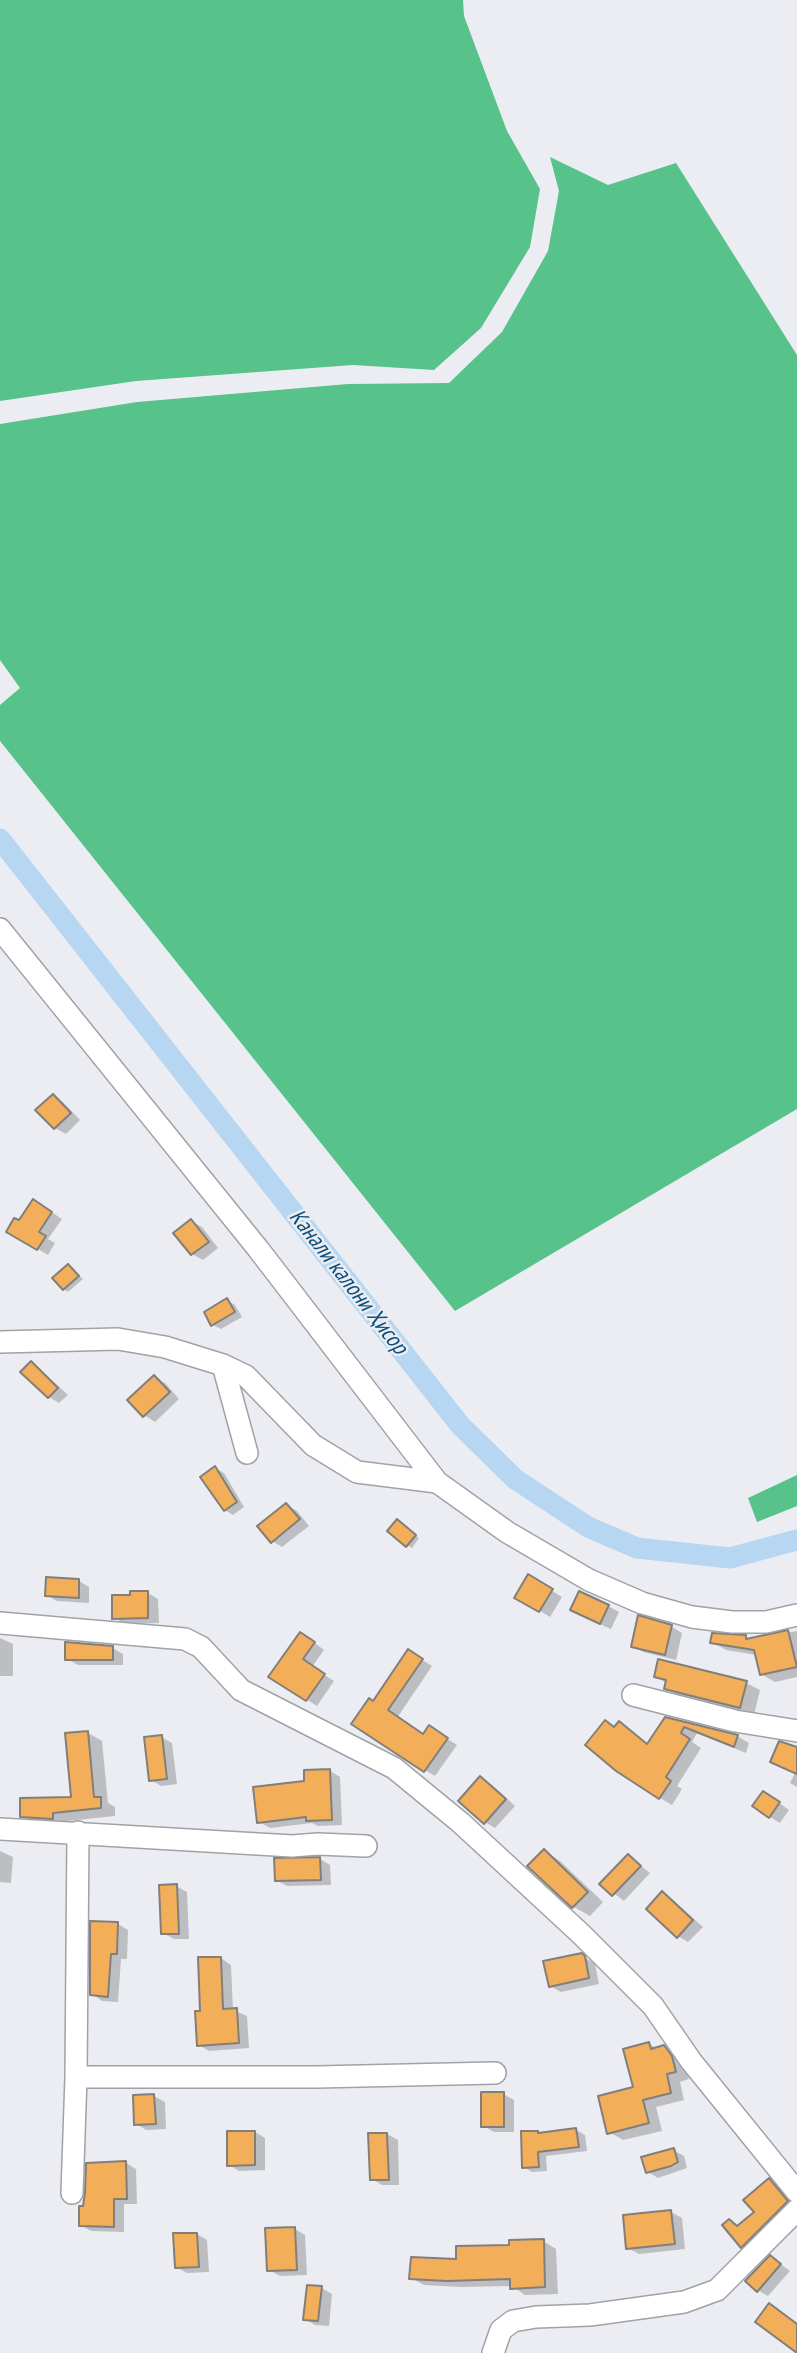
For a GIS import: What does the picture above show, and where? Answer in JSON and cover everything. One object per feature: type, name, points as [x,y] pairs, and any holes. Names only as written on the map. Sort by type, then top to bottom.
[{"type":"lane","points":[[0,929],[259,1250],[437,1482],[507,1532],[589,1580],[642,1603],[692,1617],[732,1622],[766,1622],[797,1615]]},
{"type":"lane","points":[[4,1338],[118,1339],[165,1346],[223,1364],[246,1376],[313,1445],[356,1472],[437,1482]]},
{"type":"lane","points":[[223,1364],[247,1453]]},
{"type":"lane","points":[[0,1623],[185,1639],[201,1647],[241,1690],[394,1768],[461,1824],[551,1906],[653,2006],[691,2061],[797,2192]]},
{"type":"lane","points":[[633,1695],[735,1721],[797,1731]]},
{"type":"lane","points":[[0,1829],[292,1846],[366,1846]]},
{"type":"lane","points":[[72,2193],[78,1832]]},
{"type":"lane","points":[[76,2077],[317,2077],[495,2073]]},
{"type":"lane","points":[[493,2353],[501,2330],[513,2321],[536,2317],[590,2315],[684,2302],[717,2290],[797,2210]]},
{"type":"green space","points":[[0,0],[463,0],[464,16],[507,131],[540,189],[530,247],[481,328],[434,370],[353,365],[136,381],[0,401]]},
{"type":"green space","points":[[550,157],[608,185],[676,163],[797,355],[797,1109],[455,1311],[0,741],[0,705],[20,688],[0,660],[0,424],[137,402],[348,384],[449,383],[502,332],[548,251],[559,191]]},
{"type":"green space","points":[[797,1475],[797,1506],[757,1522],[748,1498]]},
{"type":"building","points":[[53,1094],[71,1113],[54,1129],[35,1110]]},
{"type":"building","points":[[33,1199],[52,1212],[39,1232],[46,1236],[37,1250],[6,1232],[14,1218],[19,1220]]},
{"type":"building","points":[[191,1219],[209,1242],[191,1255],[173,1233]]},
{"type":"building","points":[[68,1264],[79,1276],[63,1290],[52,1278]]},
{"type":"building","points":[[227,1298],[235,1312],[211,1326],[204,1312]]},
{"type":"building","points":[[31,1361],[58,1388],[48,1398],[20,1372]]},
{"type":"building","points":[[154,1375],[170,1392],[143,1417],[127,1400]]},
{"type":"building","points":[[215,1466],[237,1502],[224,1511],[200,1477]]},
{"type":"building","points":[[286,1503],[300,1519],[271,1543],[257,1526]]},
{"type":"building","points":[[397,1519],[416,1535],[406,1547],[387,1531]]},
{"type":"building","points":[[528,1574],[553,1589],[539,1612],[514,1598]]},
{"type":"building","points":[[46,1577],[79,1579],[79,1598],[45,1596]]},
{"type":"building","points":[[130,1591],[148,1591],[148,1618],[112,1619],[112,1595],[130,1595]]},
{"type":"building","points":[[579,1591],[609,1605],[600,1624],[570,1610]]},
{"type":"building","points":[[638,1615],[672,1625],[665,1655],[631,1647]]},
{"type":"building","points":[[788,1630],[797,1667],[760,1675],[754,1650],[710,1643],[712,1633],[746,1635],[746,1639]]},
{"type":"building","points":[[300,1632],[315,1642],[303,1659],[325,1674],[306,1701],[268,1677]]},
{"type":"building","points":[[65,1642],[113,1646],[113,1660],[65,1660]]},
{"type":"building","points":[[408,1649],[423,1659],[388,1710],[423,1734],[429,1725],[448,1738],[424,1772],[351,1724],[369,1698],[373,1701]]},
{"type":"building","points":[[658,1659],[747,1681],[740,1708],[664,1689],[666,1680],[654,1677]]},
{"type":"building","points":[[665,1717],[738,1735],[734,1747],[684,1727],[681,1733],[690,1739],[666,1777],[671,1781],[659,1799],[616,1771],[585,1745],[605,1720],[614,1727],[619,1721],[647,1744]]},
{"type":"building","points":[[88,1731],[94,1797],[101,1797],[101,1808],[53,1813],[53,1819],[20,1817],[20,1798],[71,1797],[65,1733]]},
{"type":"building","points":[[162,1735],[167,1779],[149,1781],[144,1737]]},
{"type":"building","points":[[779,1741],[797,1747],[797,1774],[770,1762]]},
{"type":"building","points":[[330,1769],[332,1820],[306,1821],[306,1817],[257,1823],[253,1787],[304,1781],[304,1770]]},
{"type":"building","points":[[480,1776],[506,1799],[484,1824],[458,1801]]},
{"type":"building","points":[[763,1791],[780,1802],[769,1818],[752,1806]]},
{"type":"building","points":[[544,1849],[588,1892],[572,1908],[527,1866]]},
{"type":"building","points":[[628,1854],[641,1866],[612,1896],[599,1884]]},
{"type":"building","points":[[320,1857],[321,1880],[275,1881],[274,1858]]},
{"type":"building","points":[[177,1884],[179,1934],[161,1934],[159,1885]]},
{"type":"building","points":[[662,1891],[693,1920],[677,1938],[646,1909]]},
{"type":"building","points":[[90,1921],[118,1922],[117,1954],[111,1954],[108,1997],[90,1995]]},
{"type":"building","points":[[582,1953],[589,1978],[549,1987],[543,1961]]},
{"type":"building","points":[[198,1957],[221,1957],[223,2009],[237,2008],[239,2043],[197,2046],[195,2011],[200,2011]]},
{"type":"building","points":[[649,2042],[651,2049],[664,2045],[672,2056],[676,2072],[667,2074],[671,2093],[643,2100],[649,2123],[607,2134],[598,2096],[633,2087],[623,2049]]},
{"type":"building","points":[[481,2092],[504,2092],[504,2127],[481,2127]]},
{"type":"building","points":[[154,2094],[156,2124],[134,2125],[133,2095]]},
{"type":"building","points":[[576,2128],[579,2147],[538,2152],[539,2167],[522,2168],[521,2131],[538,2133]]},
{"type":"building","points":[[227,2131],[255,2131],[255,2165],[227,2166]]},
{"type":"building","points":[[368,2133],[387,2133],[389,2180],[370,2180]]},
{"type":"building","points":[[674,2148],[678,2162],[646,2173],[641,2157]]},
{"type":"building","points":[[126,2161],[127,2199],[114,2199],[114,2227],[79,2226],[79,2206],[83,2206],[85,2193],[86,2163]]},
{"type":"building","points":[[769,2178],[788,2201],[741,2248],[722,2225],[729,2219],[737,2226],[754,2212],[743,2200]]},
{"type":"building","points":[[671,2210],[675,2244],[626,2249],[623,2215]]},
{"type":"building","points":[[295,2227],[297,2270],[267,2271],[265,2228]]},
{"type":"building","points":[[173,2233],[197,2233],[199,2267],[175,2268]]},
{"type":"building","points":[[544,2239],[545,2287],[510,2289],[510,2279],[409,2279],[411,2257],[456,2259],[456,2246],[509,2245],[509,2240]]},
{"type":"building","points":[[770,2255],[781,2264],[757,2292],[745,2281]]},
{"type":"building","points":[[307,2285],[322,2286],[318,2321],[303,2320]]},
{"type":"building","points":[[769,2303],[797,2324],[797,2353],[755,2322]]},
{"type":"waterway","name":"Канали калони Ҳисор","points":[[0,839],[460,1425],[515,1479],[588,1527],[637,1548],[730,1558],[797,1540]]}]
